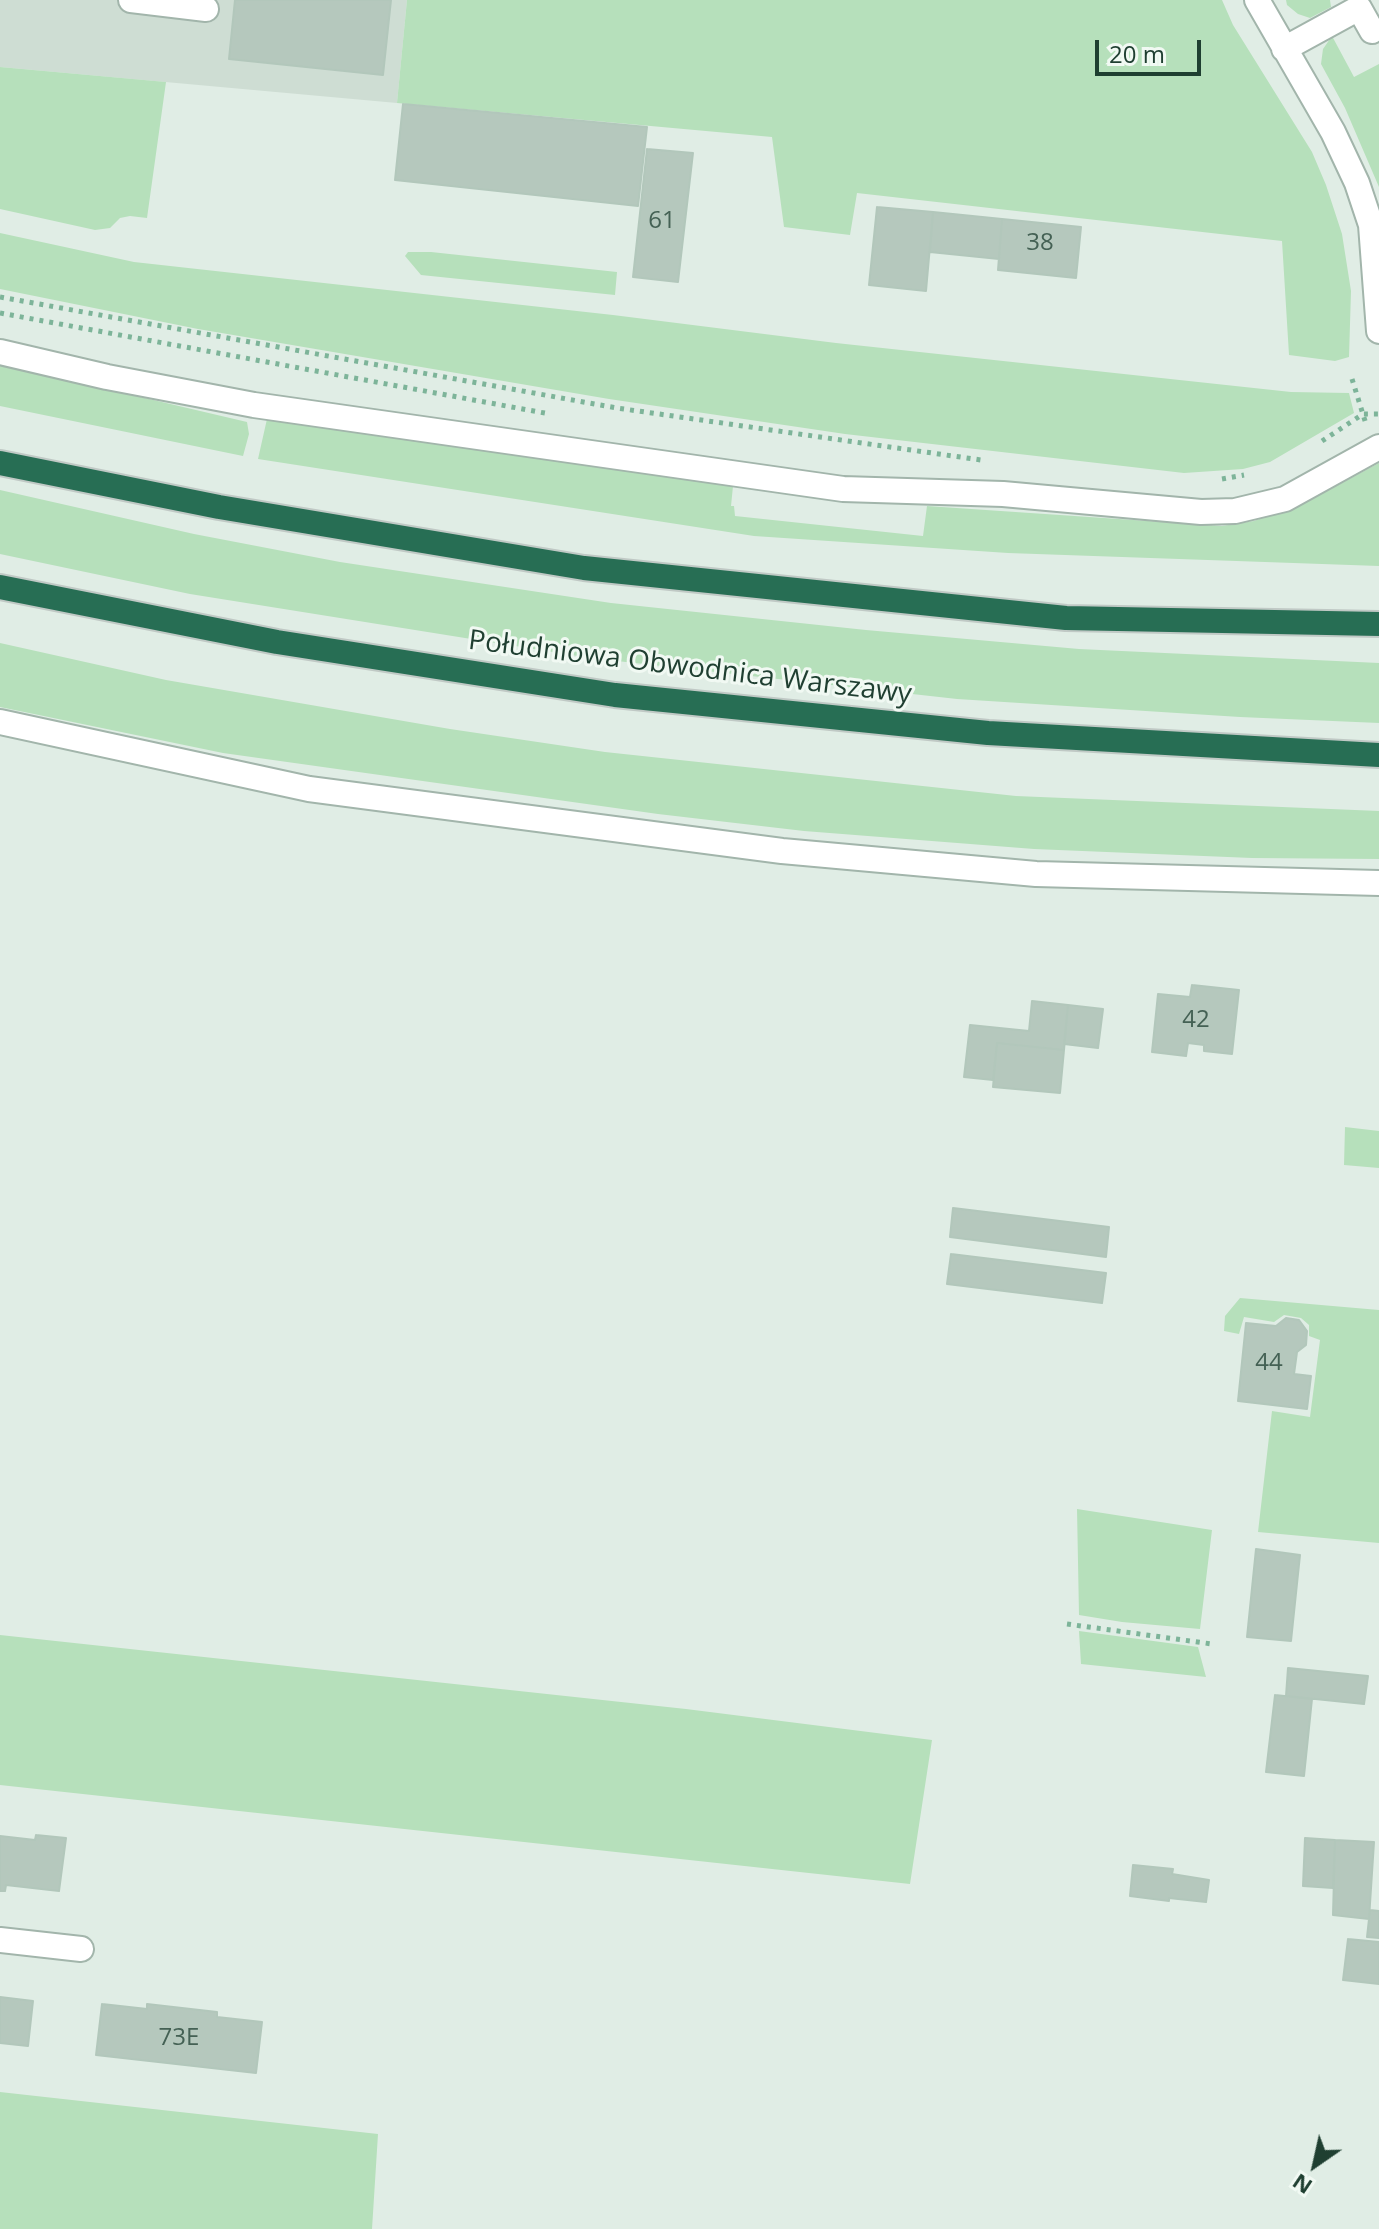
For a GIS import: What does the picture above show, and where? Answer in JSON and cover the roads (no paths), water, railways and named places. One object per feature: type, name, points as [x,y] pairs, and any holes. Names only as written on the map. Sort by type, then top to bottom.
[{"type":"highway","points":[[0,463],[219,507],[584,568],[1066,618],[1379,624]]},
{"type":"highway","name":"Południowa Obwodnica Warszawy","points":[[0,587],[277,642],[615,695],[988,733],[1379,755]]},
{"type":"street","points":[[131,0],[206,9]]},
{"type":"street","points":[[1257,0],[1333,132],[1357,183],[1371,225],[1379,331]]},
{"type":"street","points":[[1284,49],[1359,8],[1372,31]]},
{"type":"street","points":[[0,352],[107,377],[254,405],[843,489],[1003,494],[1201,512],[1235,511],[1285,499],[1373,439]]},
{"type":"street","points":[[0,722],[309,789],[782,851],[1036,874],[1379,883]]},
{"type":"street","points":[[0,1940],[81,1949]]}]
